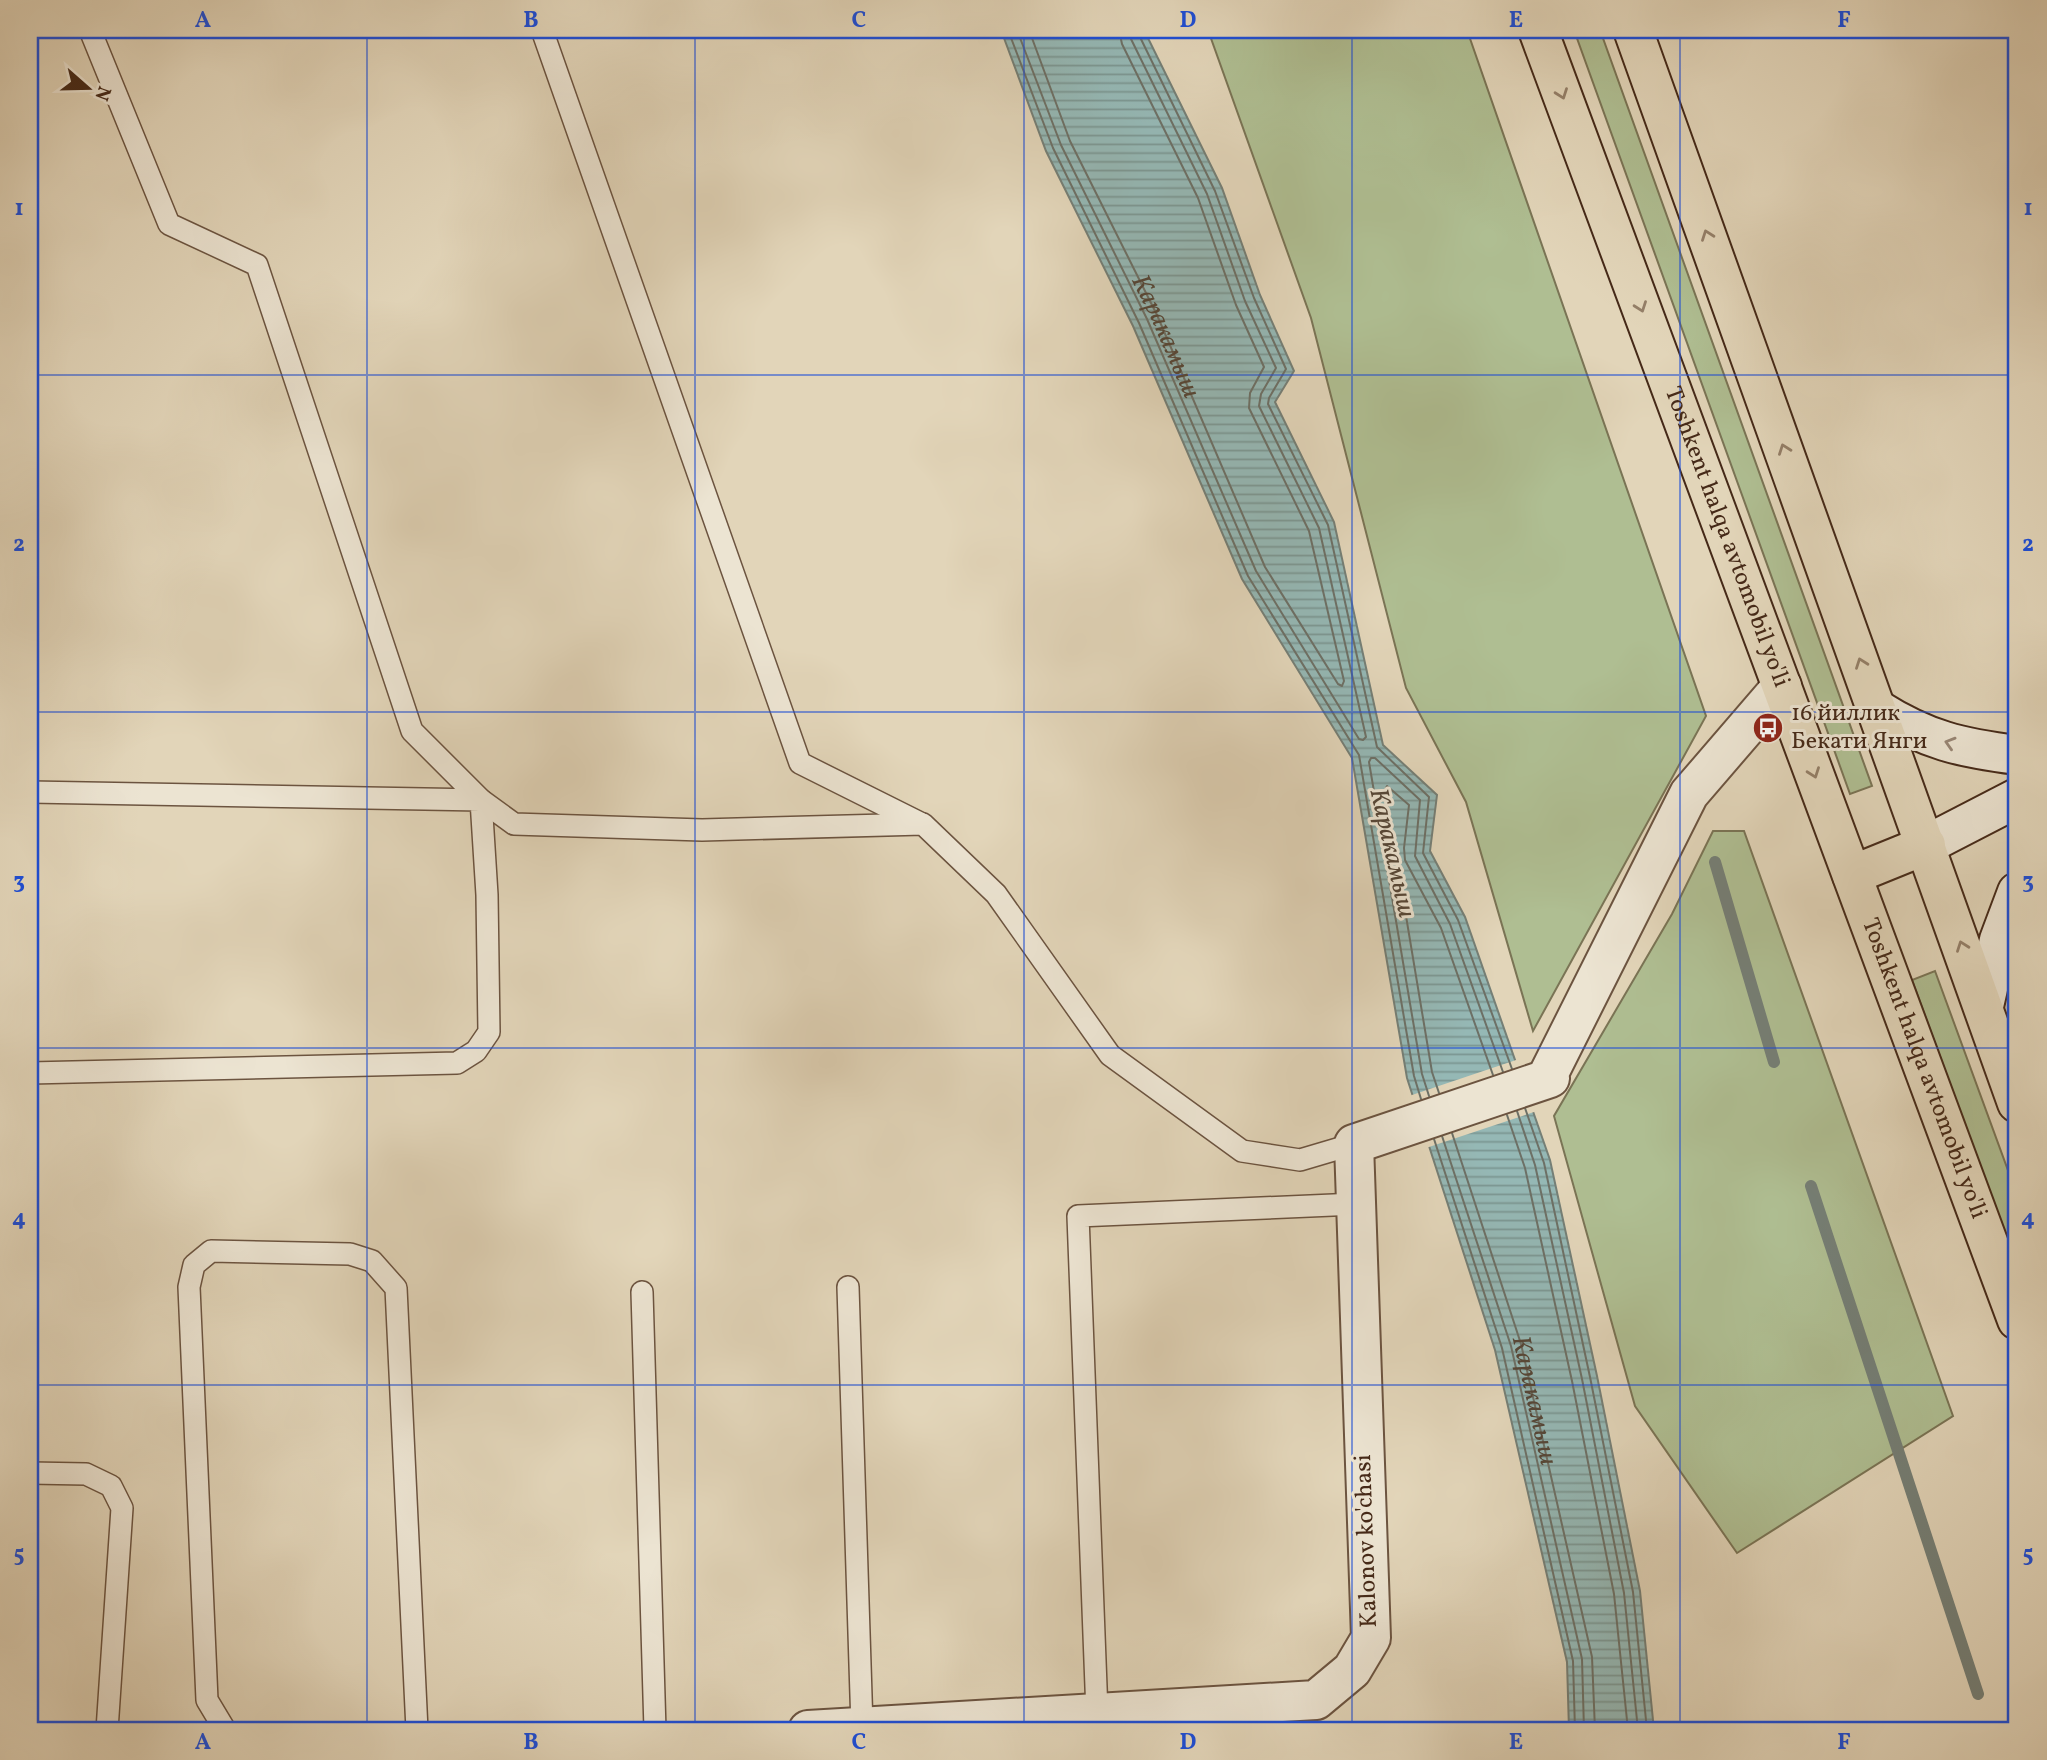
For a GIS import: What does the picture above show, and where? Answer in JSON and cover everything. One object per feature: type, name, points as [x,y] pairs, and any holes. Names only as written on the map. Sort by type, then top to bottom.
[{"type":"highway","name":"Toshkent halqa avtomobil yo'li","points":[[1538,30],[2017,1320]]},
{"type":"highway","points":[[1633,30],[2017,1103]]},
{"type":"highway","points":[[1852,876],[1926,845]]},
{"type":"street","points":[[1364,1141],[1550,1079],[1547,1077],[1689,794],[1782,685]]},
{"type":"street","points":[[1877,709],[1908,729],[1926,736],[1962,747],[2017,755]]},
{"type":"street","points":[[1926,845],[2017,798]]},
{"type":"street","points":[[1984,1006],[1999,940],[2017,892]]},
{"type":"street","name":"Kalonov ko'chasi","points":[[808,1730],[1097,1713],[1260,1717],[1316,1700],[1352,1670],[1371,1638],[1356,1204],[1364,1141]]},
{"type":"lane","points":[[90,30],[169,224],[257,265],[412,731],[481,800],[514,824],[702,830],[923,824]]},
{"type":"lane","points":[[542,30],[800,763],[923,824],[996,894],[1110,1055],[1242,1151],[1300,1160],[1364,1141]]},
{"type":"lane","points":[[30,792],[481,800]]},
{"type":"lane","points":[[30,1073],[457,1063],[476,1051],[489,1032],[487,895],[481,800]]},
{"type":"lane","points":[[1097,1713],[1078,1216],[1356,1204]]},
{"type":"lane","points":[[225,1730],[207,1700],[189,1287],[194,1265],[211,1251],[350,1254],[372,1261],[396,1288],[417,1730]]},
{"type":"lane","points":[[848,1287],[862,1727]]},
{"type":"lane","points":[[642,1292],[655,1730]]},
{"type":"lane","points":[[30,1473],[86,1474],[111,1486],[122,1508],[107,1730]]},
{"type":"green space","points":[[1208,30],[1467,30],[1706,716],[1533,1031],[1466,802],[1406,688],[1311,318]]},
{"type":"green space","points":[[1574,30],[1600,30],[1872,786],[1850,794]]},
{"type":"green space","points":[[1713,831],[1744,831],[1953,1416],[1737,1553],[1635,1406],[1554,1116],[1672,914]]},
{"type":"green space","points":[[1935,971],[2017,1195],[2017,1268],[1912,980]]},
{"type":"water","name":"Каракамыш","points":[[1001,30],[1144,30],[1222,188],[1260,295],[1294,371],[1275,402],[1334,522],[1383,745],[1437,795],[1430,851],[1465,917],[1550,1160],[1640,1591],[1654,1730],[1569,1730],[1567,1662],[1495,1350],[1407,1078],[1352,758],[1242,579],[1133,326],[1046,151]]},
{"type":"pier","points":[[1519,1059],[1537,1111],[1426,1148],[1409,1096]]},
{"type":"waterway","points":[[1715,862],[1774,1062]]},
{"type":"waterway","points":[[1811,1186],[1978,1694]]},
{"type":"place","name":"16 йиллик Бекати Янги","points":[[1768,728]]}]
